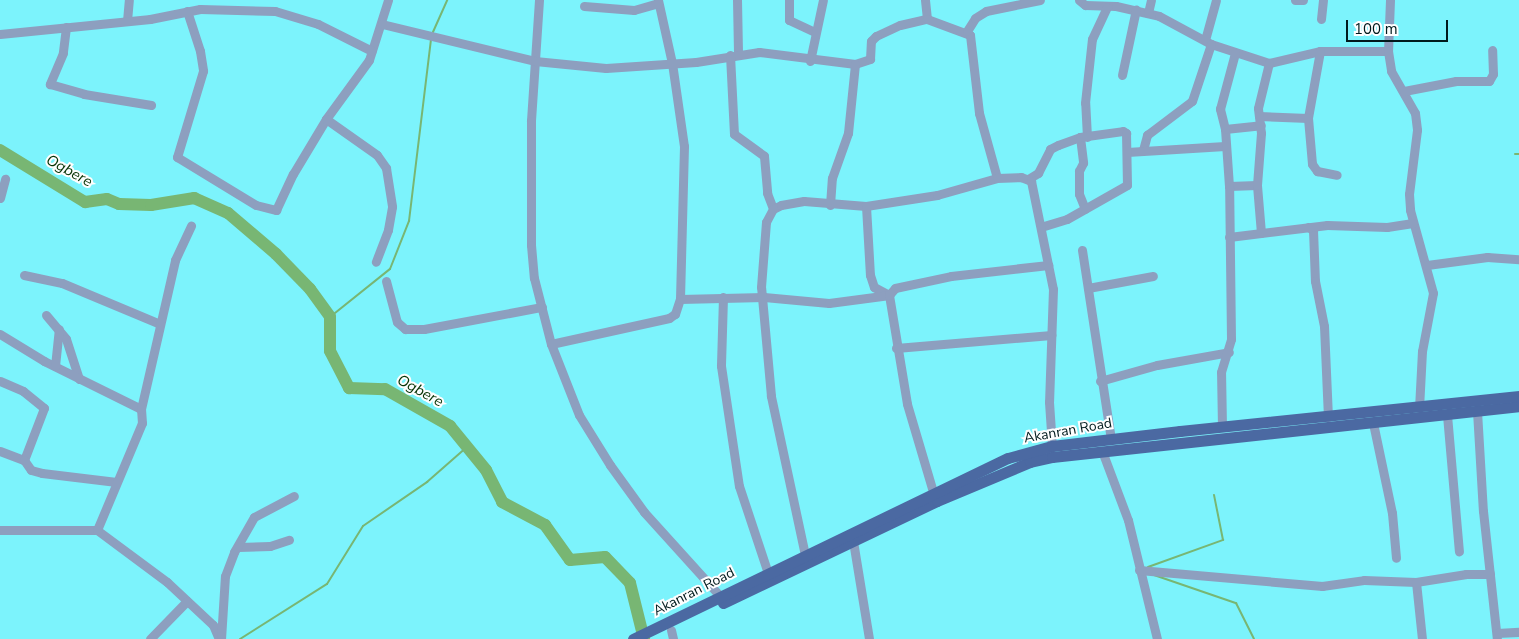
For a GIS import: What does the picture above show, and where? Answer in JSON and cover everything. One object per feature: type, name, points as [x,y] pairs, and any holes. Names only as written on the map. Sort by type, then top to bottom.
[{"type":"main road","name":"Akanran Road","points":[[633,639],[672,634],[854,541],[1006,470],[1052,457],[1102,451],[1134,442],[1222,427],[1420,408],[1519,396]]},
{"type":"main road","name":"Akanran Road","points":[[647,636],[720,596],[933,492],[1008,458],[1052,446],[1111,439],[1134,442],[1373,423],[1519,406]]},
{"type":"street","points":[[127,21],[129,0]]},
{"type":"street","points":[[187,12],[200,51],[203,71],[178,148],[177,157],[216,178],[256,205],[276,210],[293,174],[326,119],[360,78],[382,24],[388,0]]},
{"type":"street","points":[[539,0],[529,181],[531,245],[542,307],[552,344],[579,415],[610,465],[650,520],[720,596]]},
{"type":"street","points":[[737,0],[734,54],[734,134],[764,156],[767,193],[773,209]]},
{"type":"street","points":[[789,0],[789,20],[815,32]]},
{"type":"street","points":[[810,61],[822,0]]},
{"type":"street","points":[[925,0],[927,19]]},
{"type":"street","points":[[1079,0],[1085,5],[1136,9],[1175,23],[1208,42],[1235,53],[1269,63],[1320,51],[1388,52]]},
{"type":"street","points":[[1148,13],[1151,0]]},
{"type":"street","points":[[1143,150],[1147,135],[1192,101],[1208,42],[1216,0]]},
{"type":"street","points":[[1295,0],[1303,0]]},
{"type":"street","points":[[1321,19],[1323,0]]},
{"type":"street","points":[[1390,0],[1388,52],[1391,71],[1415,112],[1417,130],[1408,194],[1413,223],[1427,265],[1433,293],[1433,308],[1422,351],[1420,408]]},
{"type":"street","points":[[552,344],[669,318],[676,314],[680,299],[684,146],[672,63],[658,1],[634,10],[584,6]]},
{"type":"street","points":[[967,31],[976,18],[986,11],[1034,1]]},
{"type":"street","points":[[0,34],[127,21],[187,12],[200,4],[275,11],[318,24],[372,51]]},
{"type":"street","points":[[1085,209],[1079,194],[1079,171],[1083,163],[1085,103],[1092,39],[1107,7]]},
{"type":"street","points":[[1122,75],[1136,9]]},
{"type":"street","points":[[382,24],[535,61],[606,68],[696,62],[734,54],[759,52],[810,61],[854,64],[870,59],[871,40],[876,36],[900,25],[927,19],[967,31],[970,35],[979,113],[997,178]]},
{"type":"street","points":[[66,26],[63,53],[50,84],[84,94],[151,105]]},
{"type":"street","points":[[1404,91],[1456,81],[1490,81],[1493,74],[1492,50]]},
{"type":"street","points":[[1320,51],[1308,118],[1313,168],[1337,175]]},
{"type":"street","points":[[1222,427],[1221,372],[1228,352],[1229,186],[1225,129],[1220,101],[1235,53]]},
{"type":"street","points":[[1261,233],[1257,185],[1260,120],[1269,63]]},
{"type":"street","points":[[830,205],[832,178],[848,133],[854,64]]},
{"type":"street","points":[[1225,129],[1260,120],[1308,118]]},
{"type":"street","points":[[326,119],[377,155],[386,168],[392,207],[388,230],[376,262]]},
{"type":"street","points":[[805,555],[771,396],[764,297],[761,288],[761,260],[766,222],[773,209],[789,201],[866,206],[937,195],[997,178],[1028,179],[1043,167],[1050,149],[1084,137],[1124,131],[1127,152],[1127,184],[1085,209],[1041,227]]},
{"type":"street","points":[[1127,152],[1225,146]]},
{"type":"street","points":[[0,198],[5,179]]},
{"type":"street","points":[[1028,179],[1034,191],[1053,289],[1051,335],[1052,446]]},
{"type":"street","points":[[1229,186],[1257,185]]},
{"type":"street","points":[[866,206],[870,275],[874,286],[889,295]]},
{"type":"street","points":[[1229,238],[1308,227],[1386,227],[1413,223]]},
{"type":"street","points":[[97,530],[142,423],[141,409],[175,260],[191,226]]},
{"type":"street","points":[[1308,227],[1313,230],[1315,281],[1324,326],[1328,417]]},
{"type":"street","points":[[1082,250],[1100,381],[1111,424],[1111,439]]},
{"type":"street","points":[[1427,265],[1487,257],[1519,259]]},
{"type":"street","points":[[680,299],[764,297],[830,302],[889,295],[895,288],[952,276],[1048,265]]},
{"type":"street","points":[[24,275],[62,283],[160,324]]},
{"type":"street","points":[[1088,288],[1153,276]]},
{"type":"street","points":[[386,281],[397,322],[405,329],[424,329],[542,307]]},
{"type":"street","points":[[889,295],[896,348],[907,404],[933,492]]},
{"type":"street","points":[[722,297],[721,366],[738,476],[768,573]]},
{"type":"street","points":[[46,315],[59,329],[74,354],[79,378]]},
{"type":"street","points":[[55,366],[59,329]]},
{"type":"street","points":[[0,334],[55,366],[141,409]]},
{"type":"street","points":[[896,348],[1051,335]]},
{"type":"street","points":[[1100,381],[1157,365],[1228,352]]},
{"type":"street","points":[[0,380],[23,391],[44,408],[24,460]]},
{"type":"street","points":[[1477,411],[1497,636],[1519,632]]},
{"type":"street","points":[[1447,414],[1459,551]]},
{"type":"street","points":[[1373,423],[1392,513],[1396,558]]},
{"type":"street","points":[[0,451],[24,460],[31,470],[42,473],[116,482]]},
{"type":"street","points":[[1102,451],[1128,520],[1157,639]]},
{"type":"street","points":[[220,639],[224,576],[238,547],[254,517],[294,496]]},
{"type":"street","points":[[0,530],[97,530],[187,601],[213,626],[220,639]]},
{"type":"street","points":[[238,547],[270,546],[289,540]]},
{"type":"street","points":[[854,541],[869,639]]},
{"type":"street","points":[[1139,570],[1322,586],[1364,580],[1416,582],[1466,574],[1490,574]]},
{"type":"street","points":[[1416,582],[1422,639]]},
{"type":"street","points":[[150,639],[187,601]]},
{"type":"waterway","points":[[433,32],[447,0]]},
{"type":"waterway","points":[[330,317],[390,269],[409,221],[431,39]]},
{"type":"waterway","name":"Ogbere","points":[[0,150],[85,202],[107,199],[119,204],[151,205],[194,198],[228,213],[276,254],[310,289],[330,317],[330,351],[349,388],[385,389],[450,426],[486,470],[502,502],[545,525],[570,560],[605,557],[630,583],[644,639]]},
{"type":"waterway","points":[[240,639],[327,584],[363,526],[427,482],[467,447]]},
{"type":"waterway","points":[[1148,567],[1223,540],[1214,495]]},
{"type":"waterway","points":[[1154,575],[1236,603],[1254,639]]}]
